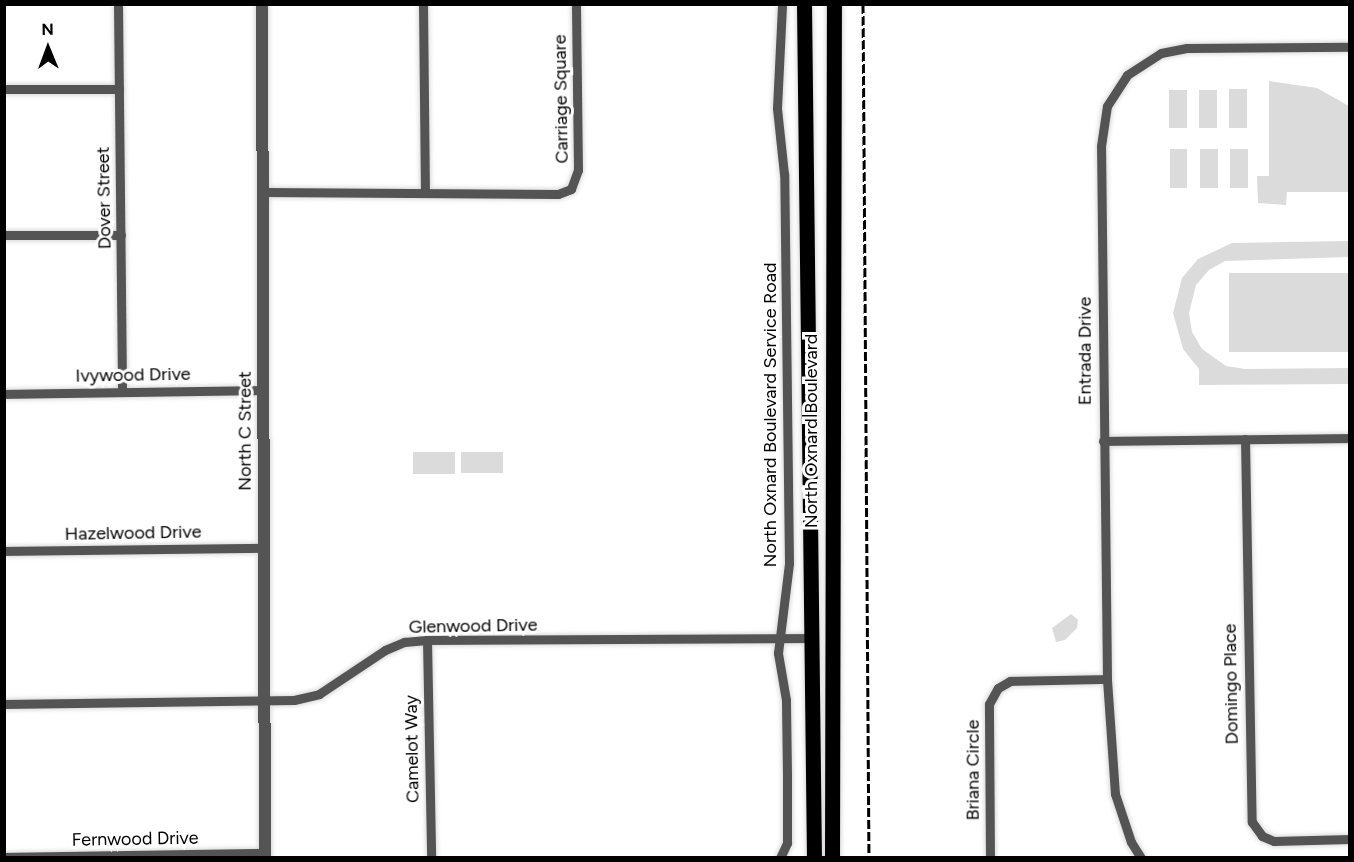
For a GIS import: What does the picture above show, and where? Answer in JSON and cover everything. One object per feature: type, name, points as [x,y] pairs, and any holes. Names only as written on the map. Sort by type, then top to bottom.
[{"type":"main road","name":"North Oxnard Boulevard","points":[[804,4],[814,858]]},
{"type":"main road","name":"North Oxnard Boulevard","points":[[832,858],[831,115],[834,4]]},
{"type":"main road","points":[[805,95],[831,115]]},
{"type":"main road","points":[[832,570],[820,582],[822,617],[813,638],[822,662],[833,672]]},
{"type":"street","name":"Dover Street","points":[[118,4],[122,392]]},
{"type":"street","name":"North C Street","points":[[262,4],[262,700],[265,856]]},
{"type":"street","points":[[423,4],[425,193]]},
{"type":"street","name":"Carriage Square","points":[[262,192],[558,194],[573,186],[578,170],[576,4]]},
{"type":"street","name":"North Oxnard Boulevard Service Road","points":[[780,858],[787,843],[787,723],[778,665],[789,563],[784,174],[777,108],[782,4]]},
{"type":"street","name":"Entrada Drive","points":[[1141,858],[1128,833],[1115,795],[1107,679],[1102,441],[1101,146],[1107,106],[1116,89],[1143,61],[1161,53],[1187,48],[1350,47]]},
{"type":"street","points":[[4,89],[119,88]]},
{"type":"street","points":[[4,235],[121,235]]},
{"type":"street","name":"Ivywood Drive","points":[[4,394],[262,390]]},
{"type":"street","points":[[1102,441],[1350,438]]},
{"type":"street","name":"Domingo Place","points":[[1245,439],[1252,822],[1262,836],[1274,841],[1350,839]]},
{"type":"street","name":"Hazelwood Drive","points":[[4,551],[263,548]]},
{"type":"street","name":"Glenwood Drive","points":[[4,704],[294,700],[319,694],[385,650],[404,642],[427,640],[813,638]]},
{"type":"street","name":"Camelot Way","points":[[427,640],[431,858]]},
{"type":"street","name":"Briana Circle","points":[[990,858],[989,704],[998,688],[1010,681],[1107,679]]},
{"type":"street","name":"Fernwood Drive","points":[[4,857],[265,856]]},
{"type":"shaded area","points":[[1269,81],[1317,88],[1349,106],[1349,192],[1287,192],[1286,205],[1258,203],[1257,176],[1269,176]]},
{"type":"shaded area","points":[[1229,89],[1247,89],[1247,128],[1229,128]]},
{"type":"shaded area","points":[[1169,90],[1187,90],[1187,128],[1169,128]]},
{"type":"shaded area","points":[[1199,90],[1217,90],[1217,128],[1199,128]]},
{"type":"shaded area","points":[[1170,149],[1187,149],[1187,188],[1170,188]]},
{"type":"shaded area","points":[[1200,149],[1218,149],[1218,188],[1200,188]]},
{"type":"shaded area","points":[[1230,149],[1248,149],[1248,188],[1230,188]]},
{"type":"shaded area","points":[[1349,241],[1349,257],[1225,261],[1209,270],[1196,285],[1189,313],[1192,332],[1202,349],[1226,366],[1245,369],[1349,368],[1349,384],[1199,385],[1199,369],[1183,349],[1173,313],[1182,278],[1198,259],[1232,243]]},
{"type":"shaded area","points":[[1229,273],[1349,273],[1349,352],[1229,352]]},
{"type":"shaded area","points":[[413,452],[455,452],[455,474],[413,474]]},
{"type":"shaded area","points":[[461,452],[503,452],[503,473],[461,473]]},
{"type":"shaded area","points":[[1071,614],[1078,620],[1077,628],[1065,640],[1056,642],[1052,628]]},
{"type":"railway","points":[[863,4],[869,858]]}]
